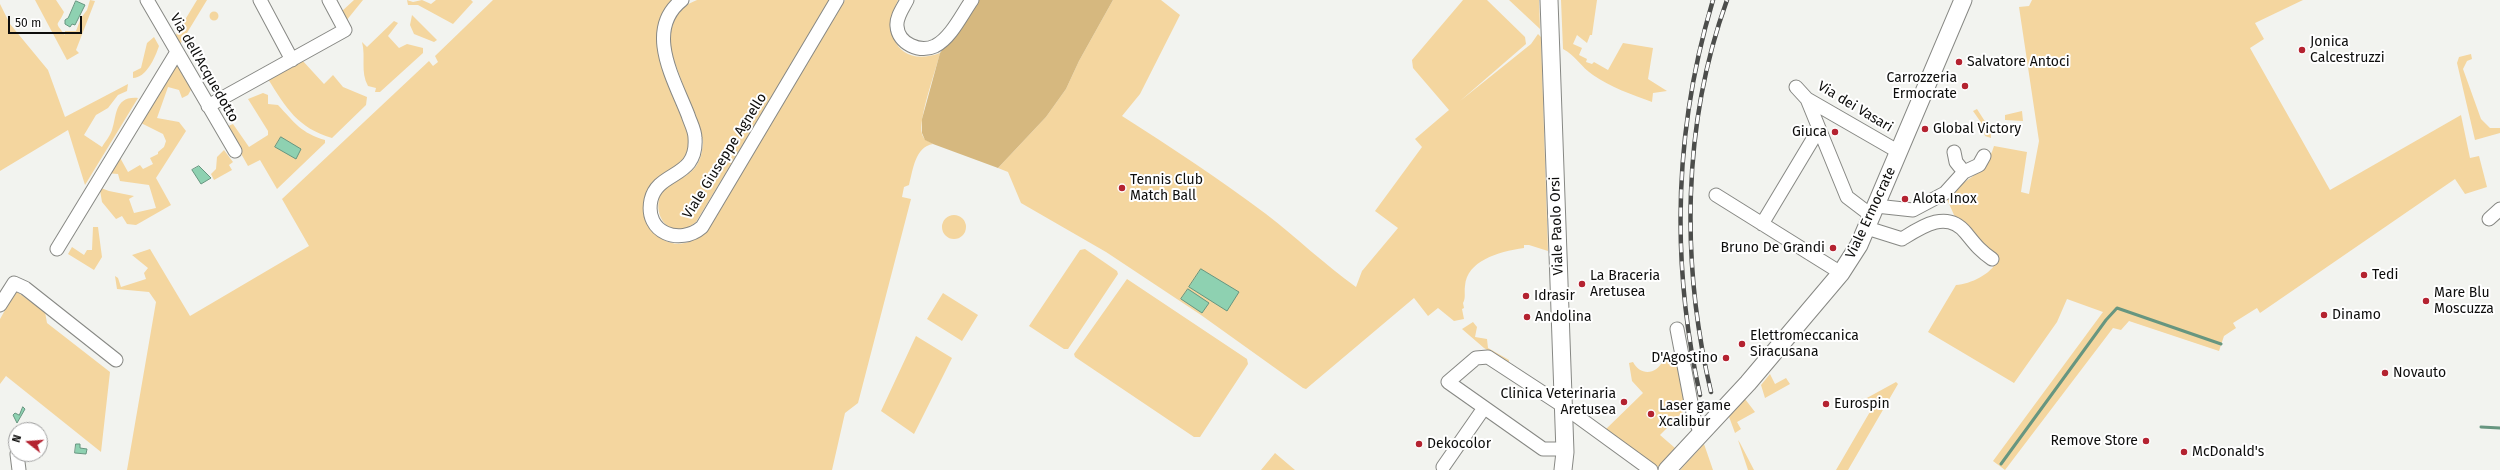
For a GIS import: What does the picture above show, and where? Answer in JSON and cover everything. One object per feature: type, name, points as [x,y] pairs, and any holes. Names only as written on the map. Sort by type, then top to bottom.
[{"type":"main road","name":"Viale Paolo Orsi","points":[[1550,0],[1565,450]]},
{"type":"main road","name":"Viale Ermocrate","points":[[1668,470],[1748,383],[1841,273],[1872,217],[1963,0]]},
{"type":"main road","points":[[1563,470],[1565,450]]},
{"type":"main road","points":[[1565,450],[1570,470]]},
{"type":"street","name":"Via dell'Acquedotto","points":[[147,0],[235,152]]},
{"type":"street","points":[[260,0],[292,60]]},
{"type":"street","points":[[208,106],[345,30],[329,0]]},
{"type":"street","name":"Viale Giuseppe Agnello","points":[[682,0],[670,13],[666,21],[663,43],[664,51],[695,135],[695,150],[686,168],[659,185],[654,192],[650,208],[654,223],[662,232],[682,237],[690,236],[702,227],[837,0]]},
{"type":"street","points":[[907,0],[898,20],[899,32],[909,44],[924,48],[936,45],[944,38],[972,0]]},
{"type":"street","points":[[57,249],[177,52]]},
{"type":"street","name":"Via dei Vasari","points":[[1796,87],[1807,99],[1899,152]]},
{"type":"street","points":[[1807,99],[1847,197],[1902,239],[1927,223],[1945,220],[1953,222],[1966,233],[1974,246],[1992,259]]},
{"type":"street","points":[[1762,224],[1819,129]]},
{"type":"street","points":[[1954,152],[1956,162],[1964,172]]},
{"type":"street","points":[[1872,217],[1913,210],[1945,193],[1964,172],[1979,164],[1984,156]]},
{"type":"street","points":[[1716,195],[1841,273]]},
{"type":"street","points":[[2489,219],[2500,209]]},
{"type":"street","points":[[0,305],[14,283],[25,288],[116,360]]},
{"type":"street","points":[[1677,329],[1694,418],[1701,433]]},
{"type":"street","points":[[1565,450],[1543,449],[1448,382],[1476,358],[1488,357],[1563,406],[1651,470]]},
{"type":"street","points":[[1443,467],[1484,408]]},
{"type":"shaded area","points":[[35,0],[56,0],[64,12],[58,25],[65,35],[65,31],[76,31],[81,18],[87,10],[90,0],[95,1],[76,50],[79,53],[67,60]]},
{"type":"shaded area","points":[[197,0],[207,0],[179,46],[174,38]]},
{"type":"shaded area","points":[[354,0],[363,0],[346,21],[341,12]]},
{"type":"shaded area","points":[[407,0],[413,2],[422,0],[431,4],[436,0],[471,0],[473,2],[453,24],[418,5],[408,5]]},
{"type":"shaded area","points":[[493,0],[672,0],[662,13],[658,27],[657,42],[664,72],[688,130],[690,145],[687,154],[682,161],[652,186],[647,192],[645,200],[646,214],[650,225],[656,234],[664,240],[674,243],[684,243],[695,239],[707,231],[845,0],[898,0],[893,13],[892,25],[893,36],[898,45],[905,52],[914,56],[926,56],[940,53],[925,106],[921,127],[924,138],[933,144],[927,146],[919,154],[909,185],[904,187],[902,197],[911,199],[858,403],[845,413],[832,470],[127,470],[156,302],[149,292],[117,289],[115,276],[118,278],[121,287],[146,279],[144,273],[148,268],[132,255],[150,249],[190,316],[309,246],[282,199],[429,61],[433,66],[438,62],[435,56]]},
{"type":"shaded area","points":[[697,0],[830,0],[696,222],[688,227],[673,229],[662,220],[659,213],[658,204],[660,195],[674,182],[693,170],[698,163],[703,141],[670,49],[670,41],[672,26],[679,13],[683,8]]},
{"type":"shaded area","points":[[978,0],[1113,0],[1079,61],[1066,89],[1046,117],[998,168],[933,144],[925,140],[922,133],[922,119],[940,53]]},
{"type":"shaded area","points":[[1113,0],[1161,0],[1180,15],[1140,94],[1122,116],[1159,139],[1266,214],[1356,287],[1362,271],[1398,228],[1375,211],[1422,147],[1415,139],[1449,110],[1413,68],[1412,60],[1463,0],[1487,0],[1525,37],[1526,44],[1460,101],[1531,44],[1538,34],[1541,37],[1548,251],[1529,245],[1524,245],[1524,248],[1494,255],[1477,264],[1467,277],[1463,303],[1464,308],[1462,309],[1464,319],[1454,321],[1438,308],[1428,316],[1414,298],[1306,389],[1303,388],[1201,315],[1106,252],[1021,203],[1008,172],[998,168],[1046,117],[1066,89],[1079,61]]},
{"type":"shaded area","points":[[1509,0],[1539,0],[1540,29]]},
{"type":"shaded area","points":[[1561,0],[1597,0],[1592,35],[1590,35],[1587,43],[1577,35],[1573,44],[1582,48],[1579,55],[1587,59],[1586,62],[1592,64],[1594,62],[1608,70],[1623,43],[1653,48],[1648,79],[1667,91],[1653,93],[1652,102],[1614,87],[1589,72],[1571,54],[1563,49]]},
{"type":"shaded area","points":[[2032,0],[2303,0],[2255,23],[2264,39],[2250,48],[2330,190],[2461,115],[2470,158],[2479,156],[2487,187],[2465,194],[2455,179],[2260,313],[2257,308],[2233,323],[2236,328],[2224,336],[2219,351],[2129,321],[2121,330],[2113,328],[2005,470],[1993,461],[2103,312],[2067,299],[2057,322],[2014,383],[1928,332],[1956,285],[1968,283],[1980,278],[1994,266],[1997,261],[1954,215],[1946,197],[1986,164],[1994,146],[2027,152],[2021,192],[2029,194],[2039,141],[2019,7],[2029,6]]},
{"type":"shaded area","points":[[76,1],[85,5],[75,25],[72,24],[70,27],[65,24],[65,20],[68,18]]},
{"type":"shaded area","points":[[0,4],[10,24],[48,70],[65,117],[128,84],[127,91],[118,95],[108,108],[96,115],[84,135],[102,147],[109,137],[114,125],[118,108],[125,100],[130,98],[138,98],[85,185],[68,130],[0,171]]},
{"type":"shaded area","points":[[214,11],[219,16],[214,21],[209,16]]},
{"type":"shaded area","points":[[412,15],[437,40],[434,42],[414,34],[410,25]]},
{"type":"shaded area","points":[[394,21],[398,23],[388,36],[399,48],[407,44],[423,48],[423,53],[380,92],[375,92],[376,88],[368,86],[364,75],[364,53],[362,42],[367,47]]},
{"type":"shaded area","points":[[154,37],[159,46],[155,56],[142,75],[133,78],[133,72],[141,68],[147,43]]},
{"type":"shaded area","points":[[2471,54],[2472,59],[2467,61],[2463,69],[2481,119],[2490,128],[2500,128],[2500,133],[2475,140],[2457,63],[2459,57]]},
{"type":"shaded area","points":[[176,60],[192,88],[188,95],[182,98],[179,90],[168,87],[157,118],[179,122],[186,131],[156,178],[171,205],[136,225],[127,224],[122,216],[116,219],[102,202],[100,190],[101,188],[134,196],[129,199],[134,213],[156,208],[149,185],[120,181],[118,174],[106,173],[118,154],[128,172],[140,165],[143,169],[153,164],[150,158],[158,154],[158,152],[164,147],[166,141],[163,134],[141,123]]},
{"type":"shaded area","points":[[302,60],[324,84],[333,75],[343,87],[367,97],[366,105],[332,138],[310,129],[294,116],[268,79]]},
{"type":"shaded area","points":[[263,93],[268,95],[268,104],[278,105],[304,131],[325,140],[325,143],[277,189],[260,160],[248,166],[226,127],[233,124],[249,147],[268,135],[268,131],[248,99]]},
{"type":"shaded area","points":[[1977,109],[1986,123],[1990,122],[1991,138],[1985,136],[1980,121],[1973,111]]},
{"type":"shaded area","points":[[2022,111],[2023,121],[2005,120],[2005,115]]},
{"type":"shaded area","points":[[281,137],[301,149],[296,159],[275,147]]},
{"type":"shaded area","points":[[224,150],[233,162],[229,165],[232,170],[214,180],[211,174],[216,169],[217,157]]},
{"type":"shaded area","points":[[199,166],[211,178],[201,184],[192,170]]},
{"type":"shaded area","points":[[954,215],[963,218],[966,227],[963,236],[954,239],[945,236],[942,227],[945,218]]},
{"type":"shaded area","points":[[93,227],[98,227],[102,257],[94,270],[68,254],[72,247],[84,255],[87,250],[92,250]]},
{"type":"shaded area","points":[[1085,249],[1117,271],[1118,274],[1068,349],[1064,349],[1029,326],[1080,250]]},
{"type":"shaded area","points":[[1201,269],[1239,292],[1227,311],[1189,287]]},
{"type":"shaded area","points":[[1127,279],[1247,359],[1248,364],[1200,437],[1194,437],[1075,357],[1074,354]]},
{"type":"shaded area","points":[[1188,289],[1209,303],[1202,313],[1181,299]]},
{"type":"shaded area","points":[[16,291],[45,312],[47,323],[110,372],[101,452],[6,376],[0,384],[0,319]]},
{"type":"shaded area","points":[[943,293],[978,315],[962,341],[927,319]]},
{"type":"shaded area","points":[[1473,322],[1477,327],[1475,337],[1487,339],[1488,348],[1509,360],[1509,364],[1484,348],[1462,329]]},
{"type":"shaded area","points":[[916,336],[952,358],[914,434],[881,411]]},
{"type":"shaded area","name":"Laser game Xcalibur","points":[[1677,358],[1687,408],[1660,435],[1675,448],[1658,467],[1605,430],[1643,393],[1632,381],[1629,363],[1633,362],[1640,370],[1648,372],[1657,369],[1663,360]]},
{"type":"shaded area","points":[[1770,374],[1775,384],[1786,378],[1790,384],[1765,398],[1761,385]]},
{"type":"shaded area","points":[[1896,382],[1898,384],[1848,470],[1836,470],[1871,410],[1865,399]]},
{"type":"shaded area","points":[[1745,399],[1755,412],[1737,422],[1741,429],[1735,433],[1728,414]]},
{"type":"shaded area","points":[[23,407],[25,409],[16,422],[13,415],[15,413],[19,415]]},
{"type":"shaded area","points":[[1738,440],[1740,443],[1754,470],[1748,470]]},
{"type":"shaded area","points":[[76,444],[80,444],[80,448],[87,449],[86,454],[75,453]]},
{"type":"shaded area","points":[[1704,444],[1713,470],[1680,470]]},
{"type":"shaded area","points":[[1275,453],[1295,470],[1261,470]]},
{"type":"waterway","points":[[2001,464],[2106,320],[2117,308],[2221,344]]},
{"type":"waterway","points":[[2481,427],[2500,428]]},
{"type":"railway","points":[[1700,395],[1684,296],[1681,246],[1681,197],[1684,147],[1690,98],[1700,49],[1713,0]]},
{"type":"railway","points":[[1711,392],[1701,344],[1695,294],[1691,245],[1691,195],[1694,145],[1701,96],[1712,47],[1727,0]]},
{"type":"place","name":"Jonica Calcestruzzi","points":[[2302,50]]},
{"type":"place","name":"Salvatore Antoci","points":[[1959,62]]},
{"type":"place","name":"Carrozzeria Ermocrate","points":[[1965,86]]},
{"type":"place","name":"Global Victory","points":[[1925,129]]},
{"type":"place","name":"Giuca","points":[[1835,132]]},
{"type":"place","name":"Tennis Club Match Ball","points":[[1122,188]]},
{"type":"place","name":"Alota Inox","points":[[1905,199]]},
{"type":"place","name":"Bruno De Grandi","points":[[1833,248]]},
{"type":"place","name":"Tedi","points":[[2364,275]]},
{"type":"place","name":"La Braceria Aretusea","points":[[1582,284]]},
{"type":"place","name":"Idrasir","points":[[1526,296]]},
{"type":"place","name":"Mare Blu Moscuzza","points":[[2426,301]]},
{"type":"place","name":"Dinamo","points":[[2324,315]]},
{"type":"place","name":"Andolina","points":[[1527,317]]},
{"type":"place","name":"Elettromeccanica Siracusana","points":[[1742,344]]},
{"type":"place","name":"D'Agostino","points":[[1726,358]]},
{"type":"place","name":"Novauto","points":[[2385,373]]},
{"type":"place","name":"Clinica Veterinaria Aretusea","points":[[1624,402]]},
{"type":"place","name":"Eurospin","points":[[1826,404]]},
{"type":"place","name":"Laser game Xcalibur","points":[[1651,414]]},
{"type":"place","name":"Remove Store","points":[[2146,441]]},
{"type":"place","name":"Dekocolor","points":[[1419,444]]},
{"type":"place","name":"McDonald's","points":[[2184,452]]}]
